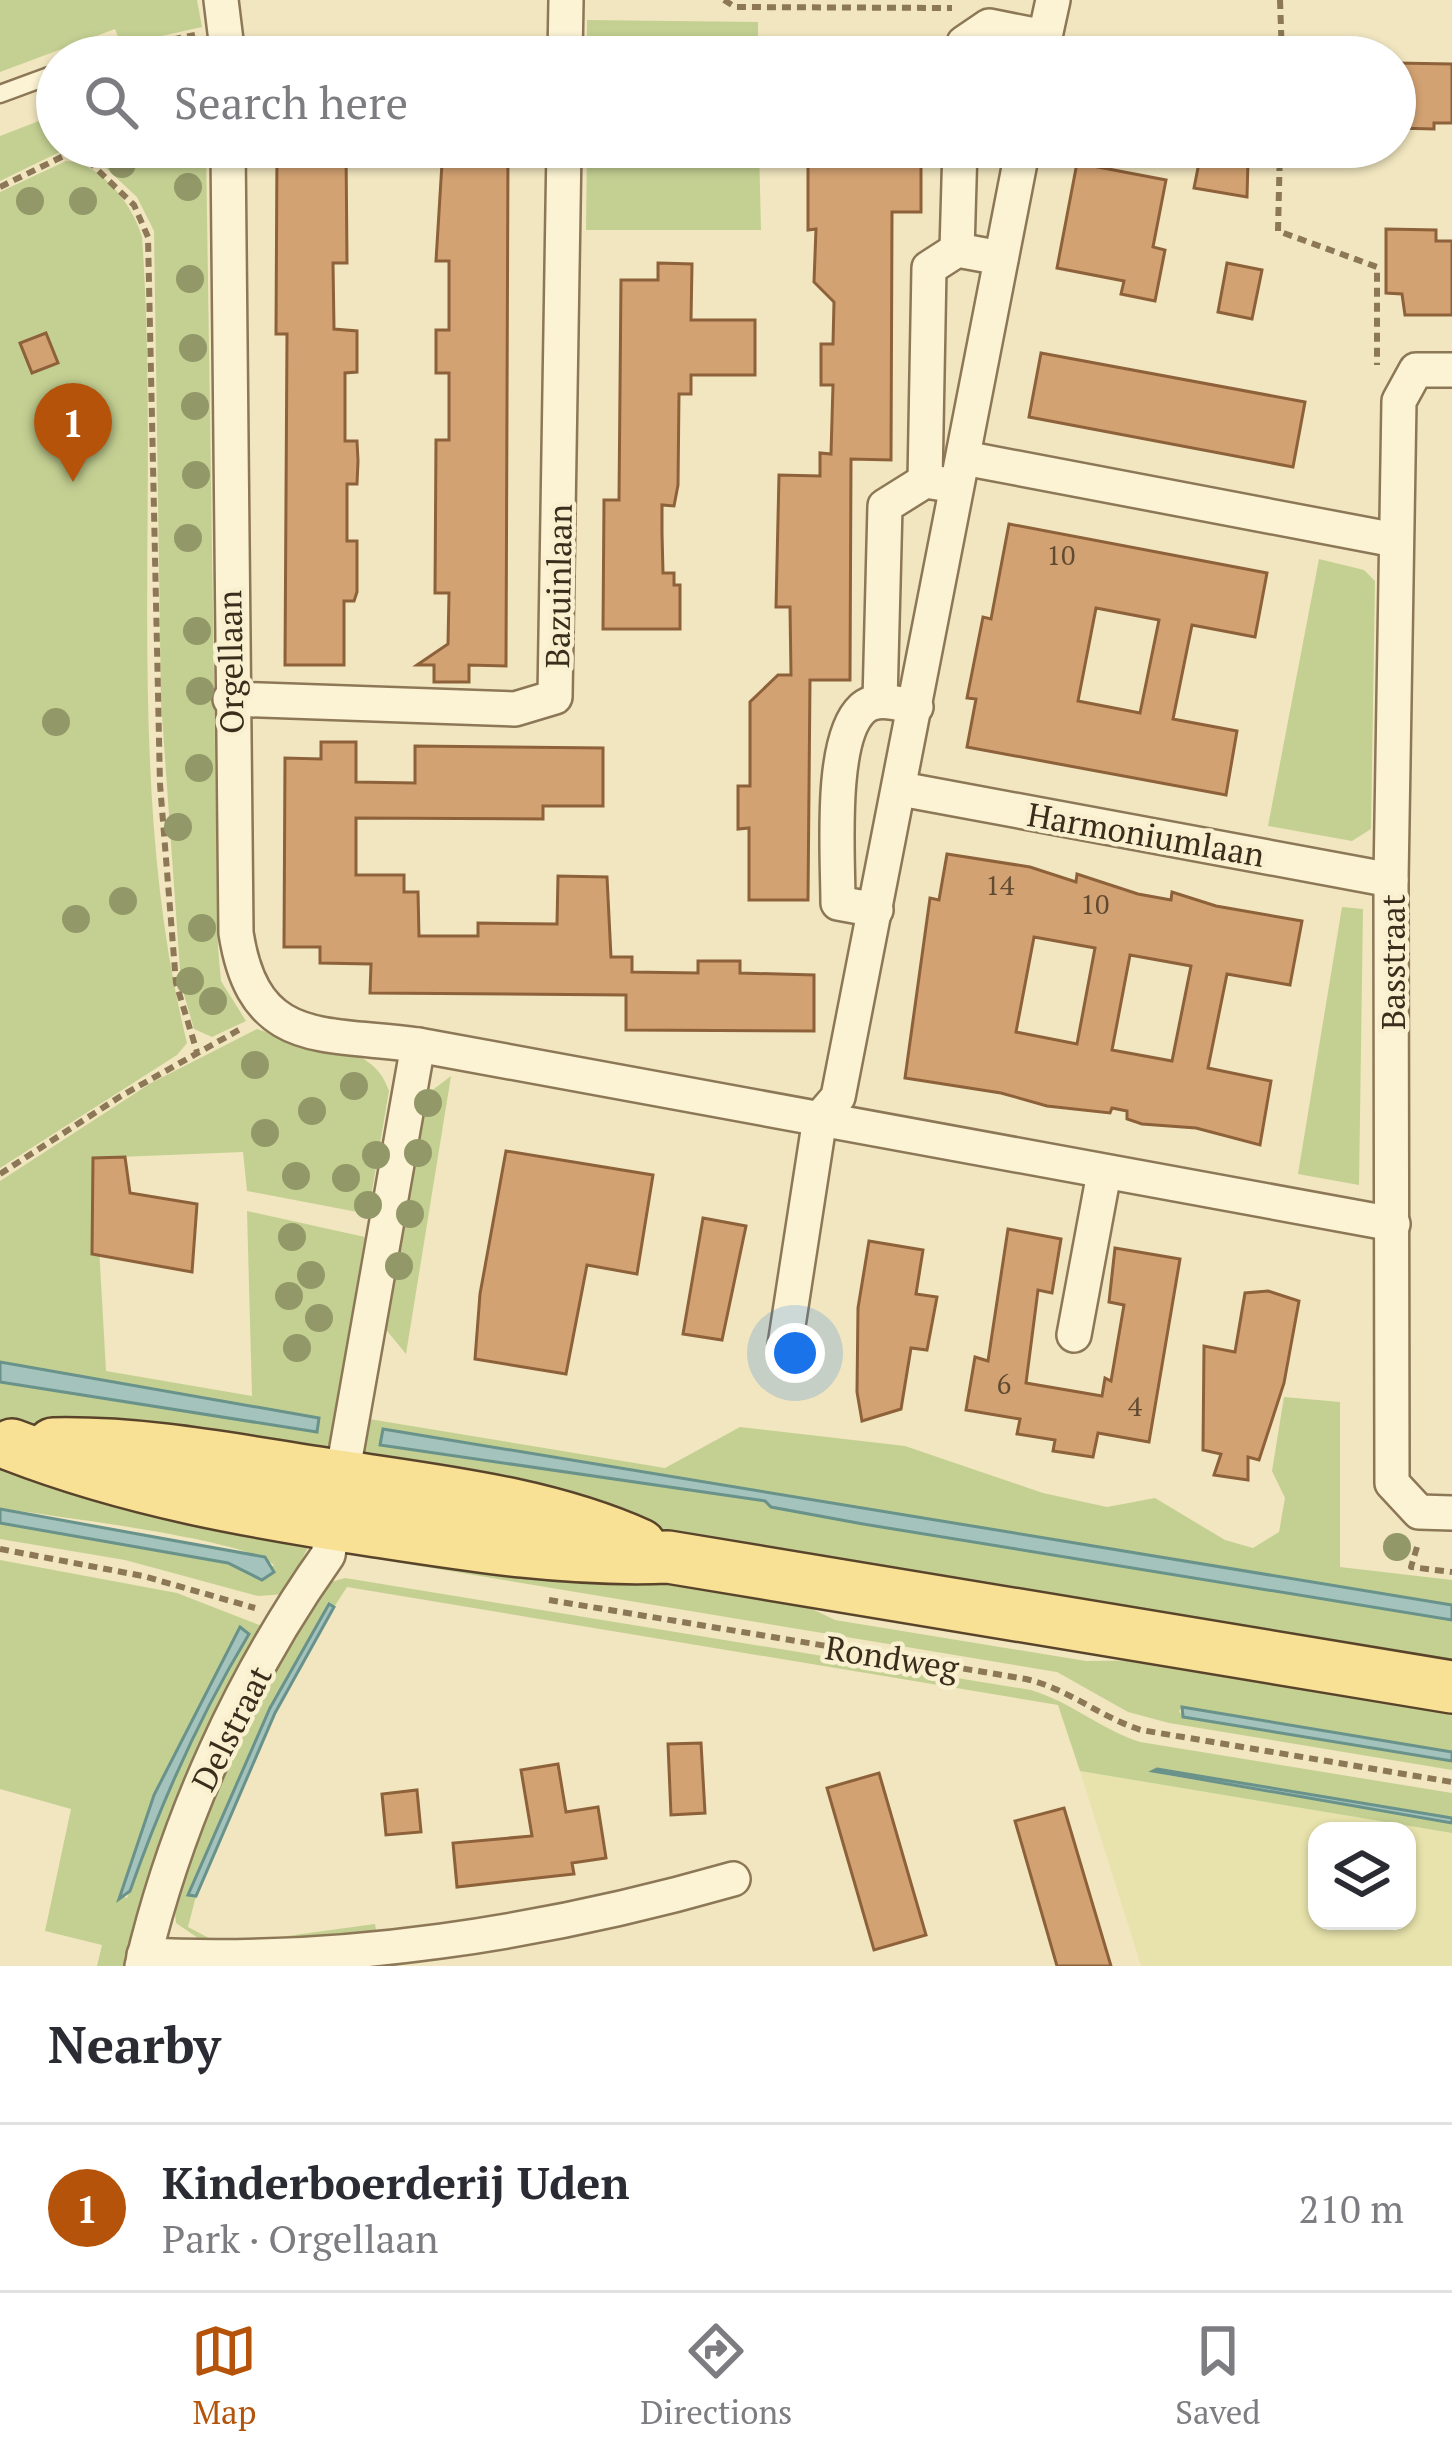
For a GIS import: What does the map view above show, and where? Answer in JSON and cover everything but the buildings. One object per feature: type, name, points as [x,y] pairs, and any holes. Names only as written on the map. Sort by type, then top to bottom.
[{"type":"main road","name":"Rondweg","points":[[6,1444],[95,1443],[339,1500],[523,1508],[607,1530],[668,1557],[1452,1687]]},
{"type":"street","points":[[221,0],[225,36]]},
{"type":"street","points":[[565,36],[566,0]]},
{"type":"street","points":[[1045,36],[1053,0]]},
{"type":"street","points":[[974,36],[989,26],[1015,36]]},
{"type":"street","name":"Orgellaan","points":[[228,168],[236,933],[242,969],[269,1014]]},
{"type":"street","name":"Bazuinlaan","points":[[230,699],[515,709],[555,697],[564,168]]},
{"type":"street","points":[[957,250],[959,168]]},
{"type":"street","points":[[785,1345],[820,1118],[838,1097],[916,707],[949,475],[1019,168]]},
{"type":"street","points":[[949,475],[928,268],[957,250],[1000,258]]},
{"type":"street","points":[[1399,401],[1416,370],[1452,370]]},
{"type":"street","name":"Basstraat","points":[[1399,401],[1391,880],[1392,1483],[1435,1512]]},
{"type":"street","points":[[880,701],[885,506],[949,475],[1395,540]]},
{"type":"street","points":[[876,910],[838,903],[842,744],[862,708],[880,701],[916,707]]},
{"type":"street","name":"Harmoniumlaan","points":[[901,789],[1391,880]]},
{"type":"street","points":[[269,1014],[289,1028],[418,1045],[1393,1224]]},
{"type":"street","points":[[339,1500],[418,1045]]},
{"type":"street","points":[[1074,1335],[1104,1173]]},
{"type":"street","name":"Delstraat","points":[[143,1960],[169,1864],[203,1781],[286,1620],[328,1555],[339,1500]]},
{"type":"street","points":[[143,1960],[358,1958],[610,1912],[733,1879]]},
{"type":"lane","points":[[0,94],[36,81]]},
{"type":"path","points":[[724,0],[735,7],[962,8]]},
{"type":"path","points":[[1280,0],[1281,36]]},
{"type":"path","points":[[192,36],[202,34]]},
{"type":"path","points":[[0,187],[39,168]]},
{"type":"path","points":[[99,168],[134,205],[148,237],[160,784],[176,983],[197,1052]]},
{"type":"path","points":[[1280,168],[1278,231],[1377,267],[1377,380],[1399,401]]},
{"type":"path","points":[[0,1174],[197,1052],[269,1014]]},
{"type":"path","points":[[1435,1512],[1412,1568],[1452,1572]]},
{"type":"path","points":[[0,1549],[143,1576],[286,1620]]},
{"type":"path","name":"Rondweg","points":[[536,1598],[1027,1679],[1061,1688],[1117,1722],[1141,1730],[1452,1782]]},
{"type":"shaded area","points":[[1080,1771],[1386,1822],[1308,1822],[1308,1930],[1416,1930],[1416,1827],[1452,1833],[1452,1966],[1141,1966]]},
{"type":"green space","points":[[0,0],[197,0],[202,27],[162,36],[118,36],[115,29],[96,36],[36,36],[36,59],[0,72]]},
{"type":"green space","points":[[587,20],[758,22],[758,36],[587,36]]},
{"type":"green space","points":[[36,122],[36,164],[0,181],[0,136]]},
{"type":"green space","points":[[51,168],[89,168],[114,188],[132,212],[142,237],[147,338],[149,743],[167,944],[187,1043],[177,1055],[0,1168],[0,192]]},
{"type":"green space","points":[[106,168],[206,168],[218,948],[221,981],[246,1021],[212,1037],[194,1029],[181,984],[161,702],[154,231],[137,197]]},
{"type":"green space","points":[[587,168],[760,168],[761,230],[586,230]]},
{"type":"green space","points":[[1319,559],[1364,570],[1375,581],[1371,829],[1352,841],[1268,826]]},
{"type":"green space","points":[[1342,907],[1363,909],[1359,1185],[1298,1174]]},
{"type":"green space","points":[[257,1029],[334,1046],[368,1062],[381,1074],[389,1091],[368,1214],[247,1191],[243,1152],[94,1158],[106,1371],[252,1396],[247,1211],[365,1237],[326,1463],[0,1423],[0,1382],[317,1432],[318,1418],[0,1362],[0,1181],[151,1083]]},
{"type":"green space","points":[[451,1076],[406,1354],[383,1326],[420,1110],[426,1095]]},
{"type":"green space","points":[[1284,1397],[1340,1402],[1340,1567],[1452,1580],[1452,1668],[667,1537],[361,1469],[369,1419],[665,1468],[740,1427],[905,1446],[1043,1493],[1107,1507],[1155,1498],[1225,1540],[1253,1548],[1279,1532],[1285,1498],[1272,1471]]},
{"type":"green space","points":[[0,1466],[314,1534],[286,1594],[258,1596],[125,1560],[0,1539],[0,1523],[228,1563],[252,1577],[274,1565],[257,1555],[189,1538],[0,1508]]},
{"type":"green space","points":[[350,1539],[781,1594],[835,1620],[1086,1661],[1167,1660],[1452,1706],[1452,1752],[1182,1707],[1179,1711],[1183,1717],[1452,1761],[1452,1770],[1169,1723],[1128,1712],[1057,1672],[348,1554]]},
{"type":"green space","points":[[0,1560],[177,1593],[262,1626],[264,1633],[131,1966],[97,1966],[102,1945],[45,1931],[71,1809],[0,1789]],"holes":[[[239,1628],[249,1634],[164,1793],[127,1898],[119,1895],[154,1795]]]},
{"type":"green space","points":[[345,1578],[1031,1690],[1140,1742],[1452,1793],[1452,1818],[1155,1773],[1452,1823],[1452,1833],[1416,1827],[1416,1822],[1386,1822],[1080,1771],[1058,1705],[347,1587],[334,1607],[329,1605],[270,1708],[189,1894],[196,1896],[188,1927],[222,1945],[375,1924],[377,1936],[217,1951],[176,1923],[177,1888],[187,1848],[248,1710],[320,1585]]},
{"type":"water","points":[[0,1362],[319,1418],[317,1432],[0,1382]]},
{"type":"water","points":[[383,1429],[1452,1605],[1452,1620],[863,1524],[771,1507],[765,1501],[380,1445]]},
{"type":"water","points":[[0,1509],[265,1557],[274,1572],[262,1580],[228,1563],[0,1523]]},
{"type":"water","points":[[329,1604],[334,1607],[275,1713],[196,1896],[188,1895],[270,1708]]},
{"type":"water","points":[[240,1627],[249,1634],[183,1760],[130,1891],[119,1899],[154,1795]]},
{"type":"water","points":[[1182,1707],[1452,1752],[1452,1761],[1183,1717]]},
{"type":"water","points":[[1153,1771],[1452,1818],[1452,1823]]},
{"type":"place","name":"Kinderboerderij Uden","points":[[73,482]]}]
